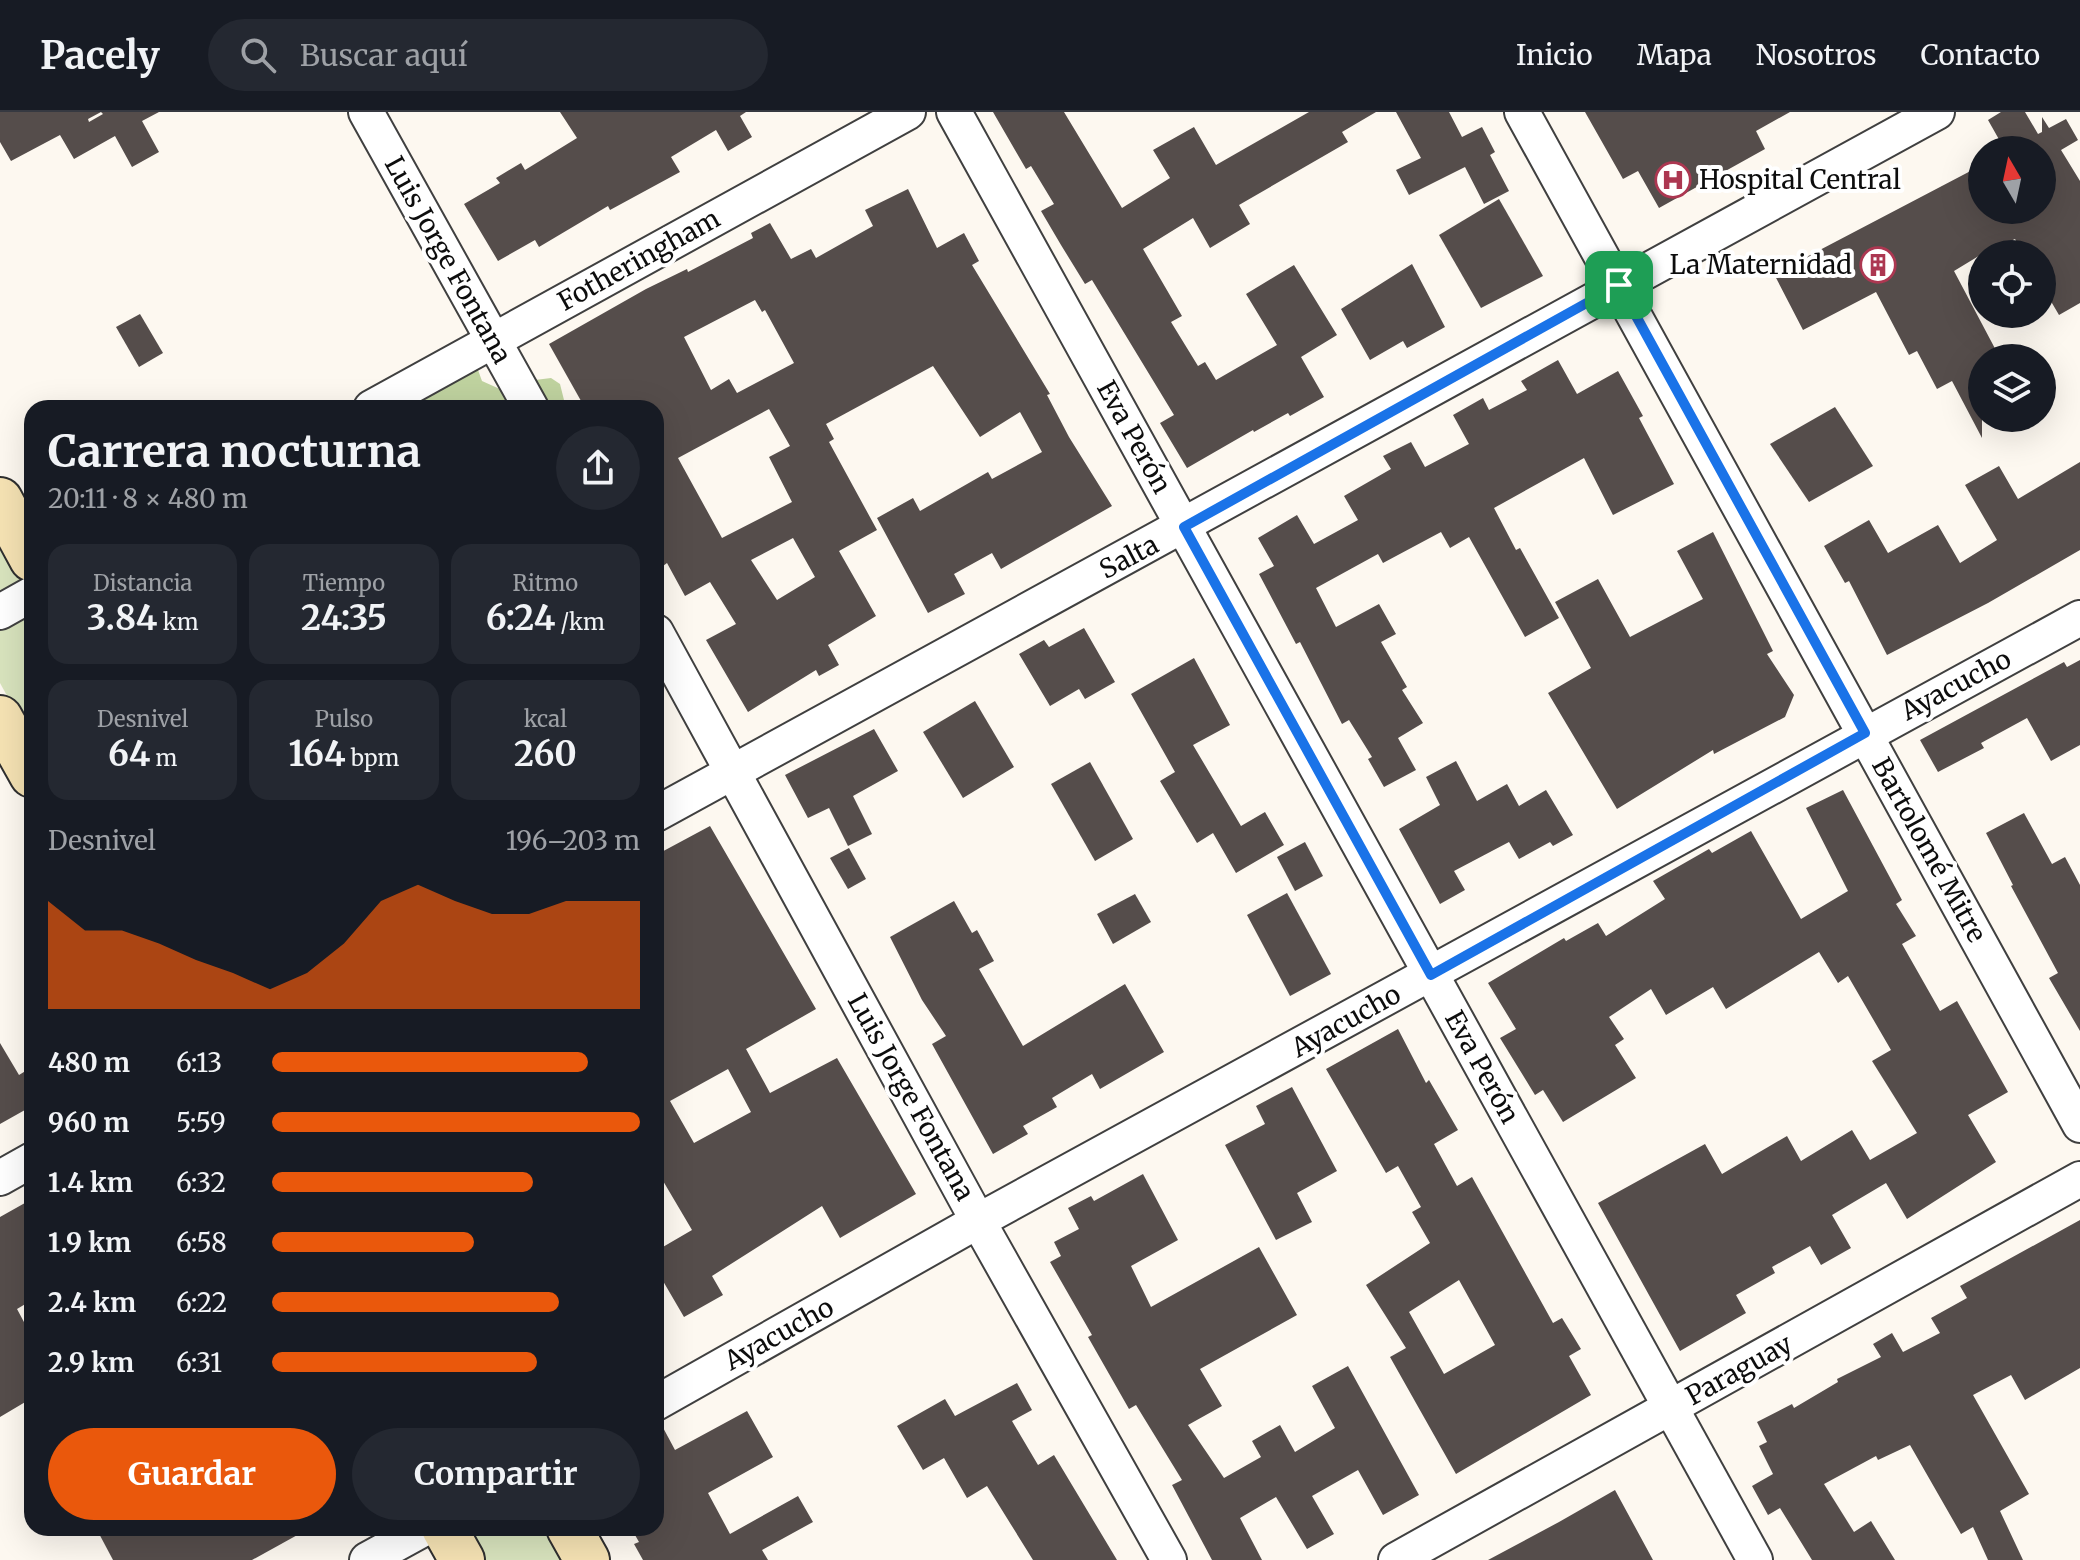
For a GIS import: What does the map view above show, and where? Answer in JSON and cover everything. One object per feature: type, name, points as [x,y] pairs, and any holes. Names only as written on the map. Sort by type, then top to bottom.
[{"type":"main road","points":[[0,500],[24,544]]},
{"type":"main road","points":[[0,718],[24,761]]},
{"type":"main road","points":[[448,1536],[462,1560]]},
{"type":"main road","points":[[574,1536],[587,1560]]},
{"type":"street","name":"Luis Jorge Fontana","points":[[366,112],[527,400]]},
{"type":"street","name":"Fotheringham","points":[[385,400],[908,112]]},
{"type":"street","name":"Eva Perón","points":[[954,112],[1755,1560]]},
{"type":"street","name":"Bartolomé Mitre","points":[[1522,112],[2080,1125]]},
{"type":"street","name":"Salta","points":[[664,809],[1937,112]]},
{"type":"street","points":[[0,612],[24,598]]},
{"type":"street","name":"Ayacucho","points":[[664,1398],[978,1221],[2080,618]]},
{"type":"street","name":"Luis Jorge Fontana","points":[[664,646],[978,1221],[1169,1560]]},
{"type":"street","points":[[0,1178],[24,1164]]},
{"type":"street","name":"Paraguay","points":[[1396,1560],[2080,1179]]},
{"type":"street","points":[[367,1560],[410,1536]]},
{"type":"green space","points":[[467,368],[478,370],[482,381],[502,390],[509,400],[414,400]]},
{"type":"green space","points":[[551,378],[560,384],[564,400],[534,400],[535,380]]},
{"type":"green space","points":[[0,527],[24,570],[24,726],[0,683]]},
{"type":"green space","points":[[470,1536],[556,1536],[569,1560],[483,1560]]},
{"type":"building","points":[[0,112],[101,112],[159,112],[142,121],[159,152],[132,167],[115,136],[74,159],[60,135],[11,161],[0,142]],"holes":[[[101,112],[103,114],[89,122],[88,119]]]},
{"type":"building","points":[[560,112],[746,112],[740,116],[752,137],[728,151],[716,130],[671,157],[680,172],[610,210],[608,206],[539,247],[535,240],[498,261],[464,204],[500,183],[496,178],[521,163],[525,170],[577,138]]},
{"type":"building","points":[[993,112],[1064,112],[1122,208],[1170,178],[1153,150],[1194,127],[1216,165],[1309,112],[1376,112],[1342,132],[1348,142],[1239,205],[1250,224],[1210,248],[1193,218],[1143,249],[1182,316],[1171,322],[1198,366],[1205,362],[1216,380],[1277,345],[1246,294],[1294,265],[1337,335],[1301,357],[1324,397],[1290,416],[1288,413],[1253,430],[1187,468],[1160,423],[1174,415],[1092,280],[1085,284],[1061,245],[1041,211],[1054,204],[1031,166],[1026,169]]},
{"type":"building","points":[[1396,112],[1449,112],[1462,137],[1482,127],[1495,152],[1490,155],[1509,191],[1484,204],[1465,167],[1409,195],[1396,170],[1421,158]]},
{"type":"building","points":[[1585,112],[1790,112],[1756,131],[1765,149],[1659,208],[1638,171],[1623,179]]},
{"type":"building","name":"La Maternidad","points":[[2001,112],[2025,112],[2038,134],[2042,132],[2042,117],[2049,128],[2066,119],[2078,140],[2061,150],[2080,181],[2080,303],[2059,315],[2056,310],[2056,240],[1968,240],[1968,262],[1954,271],[1968,297],[1968,328],[1984,328],[1993,344],[1968,344],[1968,411],[1952,381],[1937,389],[1917,351],[1909,355],[1876,292],[1803,330],[1774,274],[1968,172],[1968,224],[2056,224],[2056,136],[1997,136],[1988,120]]},
{"type":"building","points":[[908,189],[937,248],[964,233],[979,261],[972,265],[1050,394],[1047,395],[1069,437],[1112,506],[1001,569],[992,553],[954,574],[965,594],[928,613],[877,518],[913,498],[920,511],[988,472],[992,479],[1042,452],[1020,412],[980,437],[933,366],[826,424],[834,439],[829,442],[877,530],[839,551],[876,616],[828,645],[839,665],[819,676],[816,670],[748,712],[706,640],[736,624],[710,582],[685,596],[667,563],[664,565],[664,400],[580,400],[549,344],[646,289],[687,269],[688,272],[753,238],[751,233],[770,223],[791,259],[811,249],[816,258],[873,226],[865,210]],"holes":[[[755,300],[762,312],[765,310],[794,363],[737,393],[729,379],[711,390],[684,337]],[[769,409],[790,446],[769,457],[792,502],[722,538],[678,458]],[[793,538],[815,577],[777,600],[751,560]]]},
{"type":"building","points":[[1499,199],[1543,276],[1481,308],[1439,235]]},
{"type":"building","points":[[1412,264],[1445,327],[1407,348],[1403,341],[1370,360],[1341,309]]},
{"type":"building","points":[[140,314],[163,353],[139,367],[116,327]]},
{"type":"building","points":[[1558,360],[1577,394],[1618,371],[1643,416],[1639,418],[1674,484],[1613,515],[1584,458],[1494,508],[1516,550],[1520,548],[1559,618],[1525,637],[1469,537],[1450,548],[1441,532],[1383,563],[1378,554],[1316,588],[1336,627],[1379,604],[1396,634],[1381,642],[1407,687],[1402,690],[1423,723],[1398,738],[1416,770],[1384,787],[1368,759],[1372,757],[1349,720],[1342,724],[1300,642],[1296,644],[1259,574],[1274,566],[1258,538],[1297,515],[1314,544],[1358,520],[1344,496],[1391,469],[1383,456],[1411,442],[1425,467],[1469,444],[1453,415],[1483,398],[1489,410],[1527,390],[1521,381]]},
{"type":"building","points":[[1835,407],[1873,466],[1809,502],[1770,444]]},
{"type":"building","points":[[2080,462],[2080,550],[1988,603],[1887,655],[1849,581],[1845,583],[1824,546],[1869,520],[1888,553],[1938,525],[1960,563],[1997,540],[1965,485],[1999,466],[2018,499]]},
{"type":"building","points":[[1713,532],[1773,651],[1767,654],[1794,695],[1785,717],[1714,754],[1713,750],[1617,809],[1548,693],[1591,668],[1555,602],[1598,579],[1630,637],[1703,599],[1677,551]]},
{"type":"building","points":[[1084,628],[1115,682],[1085,699],[1079,689],[1050,706],[1019,654],[1044,640],[1049,647]]},
{"type":"building","points":[[1194,658],[1230,725],[1193,745],[1241,826],[1265,812],[1284,845],[1236,873],[1213,833],[1197,843],[1160,781],[1175,772],[1131,694]]},
{"type":"building","points":[[2080,660],[2080,745],[2051,761],[2027,718],[1981,743],[1984,748],[1938,772],[1920,740],[2064,662],[2067,667]]},
{"type":"building","points":[[975,701],[1014,767],[963,798],[923,732]]},
{"type":"building","points":[[874,729],[898,771],[853,796],[872,834],[848,846],[829,808],[808,818],[785,775]]},
{"type":"building","points":[[1456,761],[1477,801],[1507,784],[1519,806],[1546,790],[1573,835],[1553,846],[1550,842],[1519,859],[1509,842],[1454,871],[1465,890],[1440,904],[1399,829],[1440,805],[1426,777]]},
{"type":"building","points":[[1090,762],[1133,839],[1095,861],[1051,784]]},
{"type":"building","points":[[1843,790],[1902,900],[1896,904],[1916,936],[1902,944],[1940,1011],[1957,1001],[2008,1092],[1968,1115],[1996,1162],[1907,1219],[1886,1183],[1832,1215],[1851,1248],[1821,1265],[1810,1246],[1772,1267],[1775,1273],[1736,1295],[1746,1313],[1680,1351],[1598,1203],[1705,1144],[1722,1174],[1787,1136],[1801,1161],[1852,1130],[1870,1160],[1917,1133],[1872,1061],[1891,1050],[1848,976],[1838,983],[1819,952],[1726,1009],[1713,987],[1666,1015],[1651,989],[1609,1017],[1624,1039],[1615,1045],[1636,1078],[1563,1122],[1543,1090],[1535,1095],[1500,1038],[1516,1029],[1488,983],[1564,938],[1566,941],[1598,923],[1606,936],[1665,899],[1653,881],[1709,849],[1712,853],[1751,831],[1801,919],[1848,891],[1806,808]]},
{"type":"building","points":[[2024,813],[2052,864],[2065,857],[2080,885],[2080,1031],[2049,978],[2058,973],[1986,833]]},
{"type":"building","points":[[710,826],[816,1009],[746,1049],[770,1093],[837,1058],[916,1194],[840,1238],[822,1206],[712,1276],[723,1295],[684,1317],[664,1283],[664,1246],[692,1230],[664,1183],[664,851]],"holes":[[[728,1069],[751,1112],[694,1143],[670,1101]]]},
{"type":"building","points":[[1305,842],[1323,876],[1295,891],[1277,857]]},
{"type":"building","points":[[849,848],[866,879],[848,889],[830,858]]},
{"type":"building","points":[[1287,893],[1331,974],[1290,996],[1247,915]]},
{"type":"building","points":[[1135,894],[1151,922],[1113,944],[1097,914]]},
{"type":"building","points":[[954,901],[972,933],[977,930],[994,961],[979,969],[1023,1046],[1125,984],[1164,1052],[1100,1089],[1092,1074],[1052,1098],[1057,1107],[1023,1126],[1028,1134],[993,1154],[932,1044],[946,1036],[922,1000],[890,937]]},
{"type":"building","points":[[1398,1029],[1426,1083],[1429,1080],[1458,1130],[1434,1144],[1457,1186],[1472,1177],[1553,1323],[1562,1318],[1581,1349],[1569,1356],[1591,1395],[1456,1474],[1390,1357],[1406,1348],[1366,1285],[1430,1243],[1412,1212],[1421,1207],[1398,1166],[1386,1173],[1326,1069]],"holes":[[[1459,1280],[1495,1345],[1444,1374],[1409,1312]]]},
{"type":"building","points":[[0,1043],[19,1075],[24,1072],[24,1110],[0,1124]]},
{"type":"building","points":[[1292,1087],[1337,1171],[1297,1193],[1312,1222],[1276,1240],[1225,1145],[1265,1124],[1256,1106]]},
{"type":"building","points":[[1143,1174],[1178,1240],[1131,1266],[1151,1307],[1259,1247],[1297,1315],[1200,1369],[1222,1406],[1188,1425],[1224,1478],[1261,1457],[1252,1441],[1280,1425],[1295,1452],[1335,1428],[1312,1386],[1348,1366],[1419,1495],[1383,1515],[1358,1470],[1312,1496],[1334,1534],[1307,1549],[1276,1497],[1240,1518],[1262,1560],[1212,1560],[1172,1485],[1182,1480],[1136,1405],[1129,1409],[1088,1337],[1092,1335],[1050,1262],[1061,1256],[1054,1242],[1079,1229],[1068,1208],[1091,1196],[1094,1201]]},
{"type":"building","points":[[24,1204],[24,1305],[17,1309],[24,1322],[24,1403],[0,1417],[0,1217]]},
{"type":"building","points":[[2080,1220],[2080,1368],[2025,1400],[2011,1375],[1973,1395],[2029,1494],[2000,1511],[2023,1560],[1988,1560],[1973,1527],[1961,1534],[1910,1445],[1878,1460],[1876,1456],[1824,1484],[1854,1532],[1871,1521],[1895,1560],[1812,1560],[1780,1508],[1768,1515],[1752,1486],[1773,1474],[1759,1446],[1767,1442],[1757,1422],[1792,1404],[1794,1408],[1838,1382],[1837,1379],[1881,1357],[1873,1344],[1892,1333],[1903,1352],[1940,1333],[1931,1318],[1967,1298],[1960,1286]]},
{"type":"building","points":[[1017,1383],[1032,1410],[1012,1421],[1038,1465],[1054,1455],[1117,1560],[1033,1560],[987,1486],[967,1498],[944,1458],[923,1470],[897,1426],[945,1399],[955,1416]]},
{"type":"building","points":[[747,1411],[773,1457],[708,1493],[730,1534],[798,1496],[813,1522],[762,1550],[768,1560],[643,1560],[634,1544],[639,1542],[636,1536],[664,1536],[664,1429],[675,1450]]},
{"type":"building","points":[[1615,1490],[1653,1560],[1488,1560],[1559,1522]]},
{"type":"building","points":[[100,1536],[296,1536],[252,1560],[113,1560]]},
{"type":"place","name":"Hospital Central","points":[[1673,180]]},
{"type":"place","name":"La Maternidad","points":[[1878,265]]},
{"type":"route","points":[[1619,285],[1865,733],[1431,975],[1184,527],[1619,285]]}]
